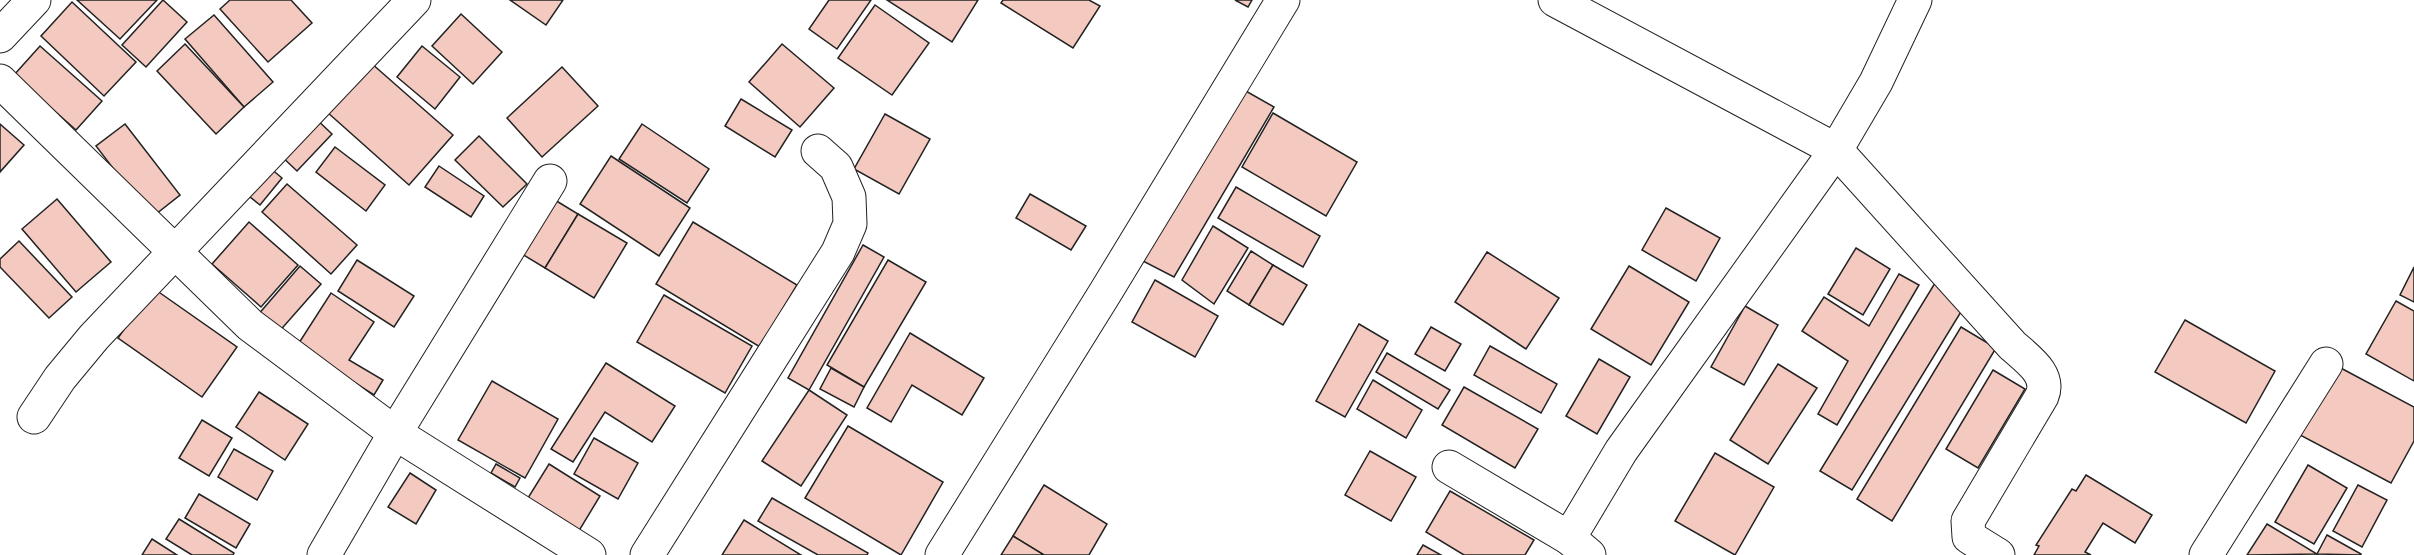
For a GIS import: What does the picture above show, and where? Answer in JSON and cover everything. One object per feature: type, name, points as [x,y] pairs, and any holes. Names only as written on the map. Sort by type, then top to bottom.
[{"type":"street","points":[[0,36],[34,0]]},
{"type":"street","points":[[34,417],[60,378],[94,337],[174,250],[414,0]]},
{"type":"street","points":[[942,555],[1283,0]]},
{"type":"street","points":[[1555,0],[1836,150],[2041,374],[2045,382],[2042,396],[1968,521],[1969,537],[1998,555]]},
{"type":"street","points":[[1449,467],[1579,547],[1621,452],[1836,150],[1876,82],[1915,0]]},
{"type":"street","points":[[0,81],[250,325],[395,433],[589,555]]},
{"type":"street","points":[[647,555],[838,252],[850,224],[849,197],[836,166],[818,151]]},
{"type":"street","points":[[324,555],[395,433],[550,181]]},
{"type":"street","points":[[2206,555],[2326,364]]},
{"type":"building","points":[[77,0],[157,0],[120,39]]},
{"type":"building","points":[[163,0],[187,22],[146,67],[122,45]]},
{"type":"building","points":[[230,0],[291,0],[312,23],[268,62],[220,9]]},
{"type":"building","points":[[510,0],[563,0],[546,25]]},
{"type":"building","points":[[829,0],[871,0],[837,49],[809,29]]},
{"type":"building","points":[[887,0],[978,0],[952,42]]},
{"type":"building","points":[[1003,0],[1089,0],[1100,6],[1073,48],[1001,3]]},
{"type":"building","points":[[1235,0],[1252,0],[1248,7]]},
{"type":"building","points":[[72,2],[136,62],[104,96],[41,36]]},
{"type":"building","points":[[875,5],[929,43],[892,95],[838,58]]},
{"type":"building","points":[[461,14],[502,52],[473,84],[432,46]]},
{"type":"building","points":[[214,15],[273,82],[244,107],[185,39]]},
{"type":"building","points":[[185,44],[244,107],[216,134],[157,71]]},
{"type":"building","points":[[782,44],[834,88],[800,127],[749,82]]},
{"type":"building","points":[[40,46],[102,101],[76,130],[14,75]]},
{"type":"building","points":[[422,46],[460,77],[435,109],[397,77]]},
{"type":"building","points":[[371,63],[453,135],[409,185],[327,112]]},
{"type":"building","points":[[562,67],[598,106],[542,157],[507,118]]},
{"type":"building","points":[[1237,86],[1274,107],[1174,277],[1137,258]]},
{"type":"building","points":[[741,99],[792,130],[775,157],[725,126]]},
{"type":"building","points":[[1273,113],[1357,162],[1326,216],[1242,167]]},
{"type":"building","points":[[885,114],[930,139],[899,194],[854,169]]},
{"type":"building","points":[[313,116],[332,134],[297,171],[278,153]]},
{"type":"building","points":[[0,124],[24,145],[0,172]]},
{"type":"building","points":[[125,124],[180,195],[151,218],[96,146]]},
{"type":"building","points":[[642,124],[709,169],[687,203],[619,159]]},
{"type":"building","points":[[479,136],[527,184],[503,207],[455,160]]},
{"type":"building","points":[[335,147],[385,185],[366,211],[316,172]]},
{"type":"building","points":[[611,156],[690,208],[659,256],[580,204]]},
{"type":"building","points":[[263,162],[282,178],[260,205],[240,189]]},
{"type":"building","points":[[439,166],[484,196],[471,217],[425,187]]},
{"type":"building","points":[[287,184],[357,245],[331,274],[262,212]]},
{"type":"building","points":[[1236,187],[1320,236],[1303,267],[1218,218]]},
{"type":"building","points":[[1030,194],[1086,226],[1071,250],[1016,218]]},
{"type":"building","points":[[550,197],[578,214],[545,268],[517,251]]},
{"type":"building","points":[[57,199],[111,262],[76,292],[22,229]]},
{"type":"building","points":[[1666,208],[1720,238],[1696,281],[1642,250]]},
{"type":"building","points":[[578,214],[627,243],[594,298],[545,268]]},
{"type":"building","points":[[249,222],[298,265],[261,307],[212,264]]},
{"type":"building","points":[[693,222],[797,285],[760,347],[656,284]]},
{"type":"building","points":[[1213,226],[1248,248],[1214,304],[1182,280]]},
{"type":"building","points":[[19,241],[72,297],[49,318],[0,267],[0,259]]},
{"type":"building","points":[[863,245],[884,257],[809,390],[788,378]]},
{"type":"building","points":[[1856,248],[1890,269],[1863,315],[1828,294]]},
{"type":"building","points":[[1251,251],[1273,265],[1249,305],[1227,291]]},
{"type":"building","points":[[1487,252],[1559,298],[1526,349],[1455,302]]},
{"type":"building","points":[[357,260],[414,296],[394,327],[338,291]]},
{"type":"building","points":[[888,260],[926,282],[864,387],[827,365]]},
{"type":"building","points":[[1273,265],[1307,285],[1283,325],[1249,305]]},
{"type":"building","points":[[300,266],[321,284],[277,334],[257,316]]},
{"type":"building","points":[[1629,266],[1689,302],[1651,365],[1591,329]]},
{"type":"building","points":[[2414,267],[2414,302],[2400,295]]},
{"type":"building","points":[[1899,274],[1919,285],[1837,425],[1818,414],[1848,361],[1802,331],[1824,297],[1869,326]]},
{"type":"building","points":[[1155,280],[1218,316],[1195,357],[1132,322]]},
{"type":"building","points":[[1935,283],[1967,302],[1852,490],[1820,471]]},
{"type":"building","points":[[153,288],[237,347],[202,397],[118,338]]},
{"type":"building","points":[[331,293],[374,322],[349,360],[383,380],[374,395],[297,346]]},
{"type":"building","points":[[664,295],[752,346],[725,393],[637,342]]},
{"type":"building","points":[[2396,301],[2414,311],[2414,381],[2366,354]]},
{"type":"building","points":[[1745,306],[1778,325],[1744,385],[1711,367]]},
{"type":"building","points":[[2185,320],[2275,371],[2246,423],[2155,372]]},
{"type":"building","points":[[1359,324],[1388,341],[1345,417],[1316,401]]},
{"type":"building","points":[[1431,327],[1461,344],[1445,371],[1415,354]]},
{"type":"building","points":[[1961,327],[1996,348],[1892,521],[1857,499]]},
{"type":"building","points":[[910,333],[984,378],[962,415],[912,385],[891,422],[867,408]]},
{"type":"building","points":[[1490,346],[1557,384],[1541,413],[1474,375]]},
{"type":"building","points":[[1387,353],[1450,390],[1438,409],[1376,372]]},
{"type":"building","points":[[1599,359],[1630,377],[1597,434],[1566,416]]},
{"type":"building","points":[[606,363],[675,406],[652,442],[605,412],[573,462],[551,449]]},
{"type":"building","points":[[1778,364],[1817,388],[1768,464],[1730,440]]},
{"type":"building","points":[[2337,366],[2414,407],[2414,441],[2391,483],[2300,435]]},
{"type":"building","points":[[831,368],[864,387],[854,407],[820,389]]},
{"type":"building","points":[[1993,370],[2025,389],[1978,468],[1946,449]]},
{"type":"building","points":[[1373,380],[1422,410],[1406,438],[1357,409]]},
{"type":"building","points":[[492,381],[558,419],[525,478],[458,440]]},
{"type":"building","points":[[1464,387],[1538,429],[1515,468],[1442,425]]},
{"type":"building","points":[[809,390],[847,415],[801,486],[762,461]]},
{"type":"building","points":[[259,392],[308,424],[285,460],[236,427]]},
{"type":"building","points":[[202,420],[232,438],[209,476],[179,458]]},
{"type":"building","points":[[848,426],[943,482],[901,555],[805,498]]},
{"type":"building","points":[[594,438],[638,463],[618,499],[574,474]]},
{"type":"building","points":[[234,449],[273,471],[257,500],[218,477]]},
{"type":"building","points":[[1370,451],[1416,477],[1391,521],[1345,495]]},
{"type":"building","points":[[1715,453],[1774,487],[1735,555],[1675,521]]},
{"type":"building","points":[[496,464],[520,478],[515,487],[491,473]]},
{"type":"building","points":[[549,464],[600,496],[574,539],[523,506]]},
{"type":"building","points":[[2308,465],[2347,488],[2314,544],[2275,522]]},
{"type":"building","points":[[410,473],[436,490],[416,524],[388,507]]},
{"type":"building","points":[[2086,475],[2152,515],[2135,543],[2103,523],[2085,552],[2091,555],[2034,555],[2039,546],[2036,545],[2072,489],[2076,491]]},
{"type":"building","points":[[1044,485],[1107,524],[1089,555],[1044,555],[1013,536]]},
{"type":"building","points":[[2358,485],[2387,500],[2362,547],[2333,531]]},
{"type":"building","points":[[1450,491],[1534,540],[1525,555],[1464,555],[1426,532]]},
{"type":"building","points":[[199,494],[250,524],[236,548],[185,518]]},
{"type":"building","points":[[772,498],[868,553],[867,555],[818,555],[758,521]]},
{"type":"building","points":[[179,519],[234,553],[233,555],[192,555],[166,539]]},
{"type":"building","points":[[744,520],[801,555],[722,555]]},
{"type":"building","points":[[2267,524],[2317,554],[2247,555]]},
{"type":"building","points":[[2327,535],[2361,554],[2361,555],[2317,554]]},
{"type":"building","points":[[1013,536],[1044,555],[1001,555]]},
{"type":"building","points":[[152,539],[177,555],[142,555]]},
{"type":"building","points":[[1423,545],[1441,555],[1417,555]]}]
